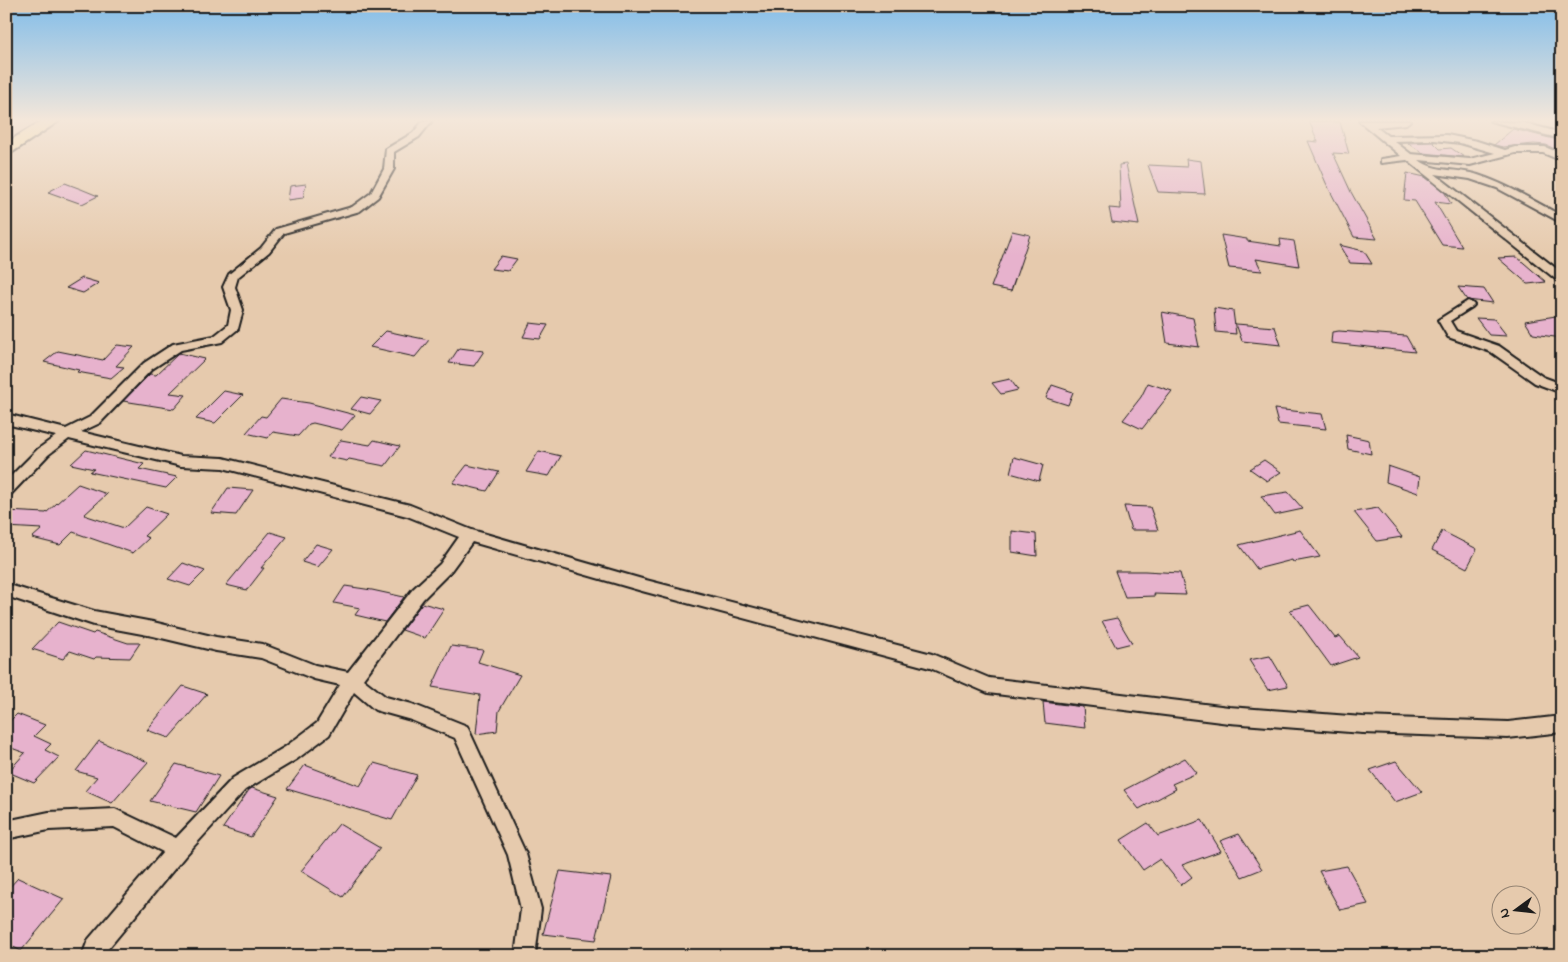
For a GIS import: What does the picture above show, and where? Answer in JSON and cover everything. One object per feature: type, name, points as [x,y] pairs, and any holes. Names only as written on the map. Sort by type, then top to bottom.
[{"type":"street","points":[[6,490],[43,452],[67,434],[95,420],[148,366],[177,347],[218,339],[234,326],[237,310],[229,287],[233,276],[265,250],[280,231],[356,209],[375,195],[388,166]]},
{"type":"street","points":[[1421,166],[1562,279]]},
{"type":"street","points":[[1426,170],[1472,176],[1500,186],[1562,220]]},
{"type":"street","points":[[1468,305],[1444,320],[1452,334],[1495,350],[1539,380],[1562,389]]},
{"type":"street","points":[[6,419],[181,461],[223,463],[410,511],[469,535],[642,585],[932,662],[988,686],[1229,715],[1306,721],[1508,730],[1562,724]]},
{"type":"street","points":[[92,956],[95,947],[178,849],[239,784],[291,753],[323,729],[352,680],[418,594],[445,568],[469,535]]},
{"type":"street","points":[[6,590],[94,618],[154,629],[216,644],[262,651],[314,672],[352,680],[381,704],[412,712],[461,732],[518,854],[531,910],[525,956]]},
{"type":"street","points":[[6,830],[49,821],[115,818],[178,849]]},
{"type":"building","points":[[1119,166],[1126,166],[1139,225],[1112,222],[1109,208],[1121,209]]},
{"type":"building","points":[[1148,166],[1165,166],[1202,166],[1205,194],[1158,192]]},
{"type":"building","points":[[1319,166],[1339,166],[1377,239],[1354,237]]},
{"type":"building","points":[[1407,173],[1425,177],[1445,193],[1451,204],[1435,202],[1462,247],[1442,245],[1415,201],[1404,200]]},
{"type":"building","points":[[65,183],[98,196],[82,204],[48,192]]},
{"type":"building","points":[[306,184],[303,198],[288,200],[290,186]]},
{"type":"building","points":[[1012,231],[1030,235],[1011,291],[991,287]]},
{"type":"building","points":[[1221,235],[1281,246],[1280,239],[1294,241],[1299,266],[1256,259],[1262,271],[1229,268]]},
{"type":"building","points":[[1339,245],[1364,251],[1372,264],[1350,263]]},
{"type":"building","points":[[501,256],[517,259],[508,271],[491,269]]},
{"type":"building","points":[[1517,257],[1546,282],[1528,284],[1498,258]]},
{"type":"building","points":[[82,278],[99,283],[83,293],[66,288]]},
{"type":"building","points":[[1458,287],[1484,289],[1493,303],[1467,300]]},
{"type":"building","points":[[1214,308],[1233,311],[1236,334],[1216,332]]},
{"type":"building","points":[[1162,312],[1193,318],[1199,347],[1167,343]]},
{"type":"building","points":[[1562,315],[1562,338],[1533,334],[1525,321]]},
{"type":"building","points":[[1476,318],[1494,319],[1507,336],[1489,335]]},
{"type":"building","points":[[530,323],[548,325],[540,339],[523,337]]},
{"type":"building","points":[[1236,324],[1275,327],[1281,345],[1242,341]]},
{"type":"building","points":[[386,331],[429,340],[415,357],[370,347]]},
{"type":"building","points":[[1332,332],[1406,336],[1415,352],[1331,343]]},
{"type":"building","points":[[117,345],[134,347],[116,366],[124,367],[111,378],[77,372],[79,370],[44,362],[58,351],[103,360]]},
{"type":"building","points":[[459,348],[484,351],[474,366],[449,363]]},
{"type":"building","points":[[179,353],[205,359],[170,393],[186,395],[174,409],[123,401],[150,374],[156,375]]},
{"type":"building","points":[[1010,379],[1018,390],[1001,394],[992,383]]},
{"type":"building","points":[[1148,383],[1172,391],[1142,429],[1123,420],[1141,397]]},
{"type":"building","points":[[1052,385],[1073,392],[1068,405],[1046,398]]},
{"type":"building","points":[[224,391],[243,395],[215,423],[196,419]]},
{"type":"building","points":[[361,397],[381,401],[370,414],[351,409]]},
{"type":"building","points":[[281,399],[309,403],[355,415],[342,430],[313,423],[309,424],[298,436],[273,432],[268,438],[246,433],[261,416],[266,417]]},
{"type":"building","points":[[1274,409],[1322,414],[1326,429],[1278,424]]},
{"type":"building","points":[[1346,435],[1369,440],[1371,454],[1348,449]]},
{"type":"building","points":[[341,440],[370,445],[374,440],[400,446],[385,466],[328,457]]},
{"type":"building","points":[[86,450],[144,464],[139,469],[177,477],[166,488],[90,472],[94,469],[71,464]]},
{"type":"building","points":[[539,451],[561,456],[549,476],[526,472]]},
{"type":"building","points":[[1014,457],[1043,465],[1039,481],[1010,473]]},
{"type":"building","points":[[1264,460],[1281,472],[1267,481],[1250,469]]},
{"type":"building","points":[[467,465],[499,472],[487,491],[453,483]]},
{"type":"building","points":[[1388,466],[1420,477],[1418,493],[1386,482]]},
{"type":"building","points":[[78,484],[107,494],[84,515],[124,528],[146,507],[167,514],[144,536],[149,538],[133,553],[73,532],[60,545],[32,538],[42,529],[6,527],[6,511],[46,513]]},
{"type":"building","points":[[228,488],[253,490],[236,515],[211,513]]},
{"type":"building","points":[[1288,492],[1303,509],[1275,515],[1261,496]]},
{"type":"building","points":[[1124,506],[1150,507],[1158,530],[1131,530]]},
{"type":"building","points":[[1378,508],[1402,537],[1377,541],[1354,512]]},
{"type":"building","points":[[1300,530],[1320,557],[1293,562],[1292,560],[1257,569],[1239,545]]},
{"type":"building","points":[[1012,531],[1036,534],[1037,556],[1012,552]]},
{"type":"building","points":[[1442,531],[1477,549],[1467,568],[1432,550]]},
{"type":"building","points":[[270,532],[287,537],[261,568],[264,568],[247,590],[226,585]]},
{"type":"building","points":[[316,544],[333,549],[318,567],[302,562]]},
{"type":"building","points":[[183,563],[205,571],[190,586],[168,579]]},
{"type":"building","points":[[1115,571],[1180,573],[1186,595],[1154,594],[1155,596],[1125,597]]},
{"type":"building","points":[[345,586],[404,597],[385,622],[355,615],[360,608],[334,603]]},
{"type":"building","points":[[422,603],[444,609],[425,638],[402,630]]},
{"type":"building","points":[[1309,605],[1335,638],[1340,636],[1358,657],[1331,666],[1290,610]]},
{"type":"building","points":[[1117,618],[1132,643],[1116,647],[1102,621]]},
{"type":"building","points":[[58,622],[128,643],[140,643],[130,658],[96,657],[94,659],[70,651],[63,659],[32,649]]},
{"type":"building","points":[[451,646],[483,650],[478,662],[520,675],[499,711],[497,731],[476,734],[480,695],[432,687]]},
{"type":"building","points":[[1270,656],[1288,686],[1268,690],[1249,660]]},
{"type":"building","points":[[183,686],[207,694],[169,738],[147,730]]},
{"type":"building","points":[[1043,702],[1083,707],[1085,728],[1045,723]]},
{"type":"building","points":[[17,714],[45,725],[34,736],[51,744],[45,750],[59,757],[34,783],[8,772],[25,753],[6,746],[6,725]]},
{"type":"building","points":[[99,741],[148,762],[112,803],[85,791],[97,777],[76,771]]},
{"type":"building","points":[[1185,758],[1197,773],[1172,784],[1176,789],[1139,809],[1124,790]]},
{"type":"building","points":[[1396,761],[1422,792],[1395,802],[1370,770]]},
{"type":"building","points":[[374,763],[417,775],[392,820],[287,789],[305,765],[360,786]]},
{"type":"building","points":[[176,764],[219,776],[196,812],[150,801]]},
{"type":"building","points":[[252,788],[278,796],[251,837],[223,828],[249,790]]},
{"type":"building","points":[[1202,820],[1221,851],[1182,865],[1192,877],[1181,885],[1160,859],[1143,870],[1121,840],[1148,823],[1158,836]]},
{"type":"building","points":[[339,824],[380,848],[343,897],[301,871]]},
{"type":"building","points":[[1239,834],[1262,869],[1242,877],[1220,841]]},
{"type":"building","points":[[1347,866],[1368,904],[1340,910],[1319,871]]},
{"type":"building","points":[[560,871],[611,877],[596,940],[543,934]]},
{"type":"building","points":[[18,878],[64,899],[21,951],[6,943],[6,891]]}]
